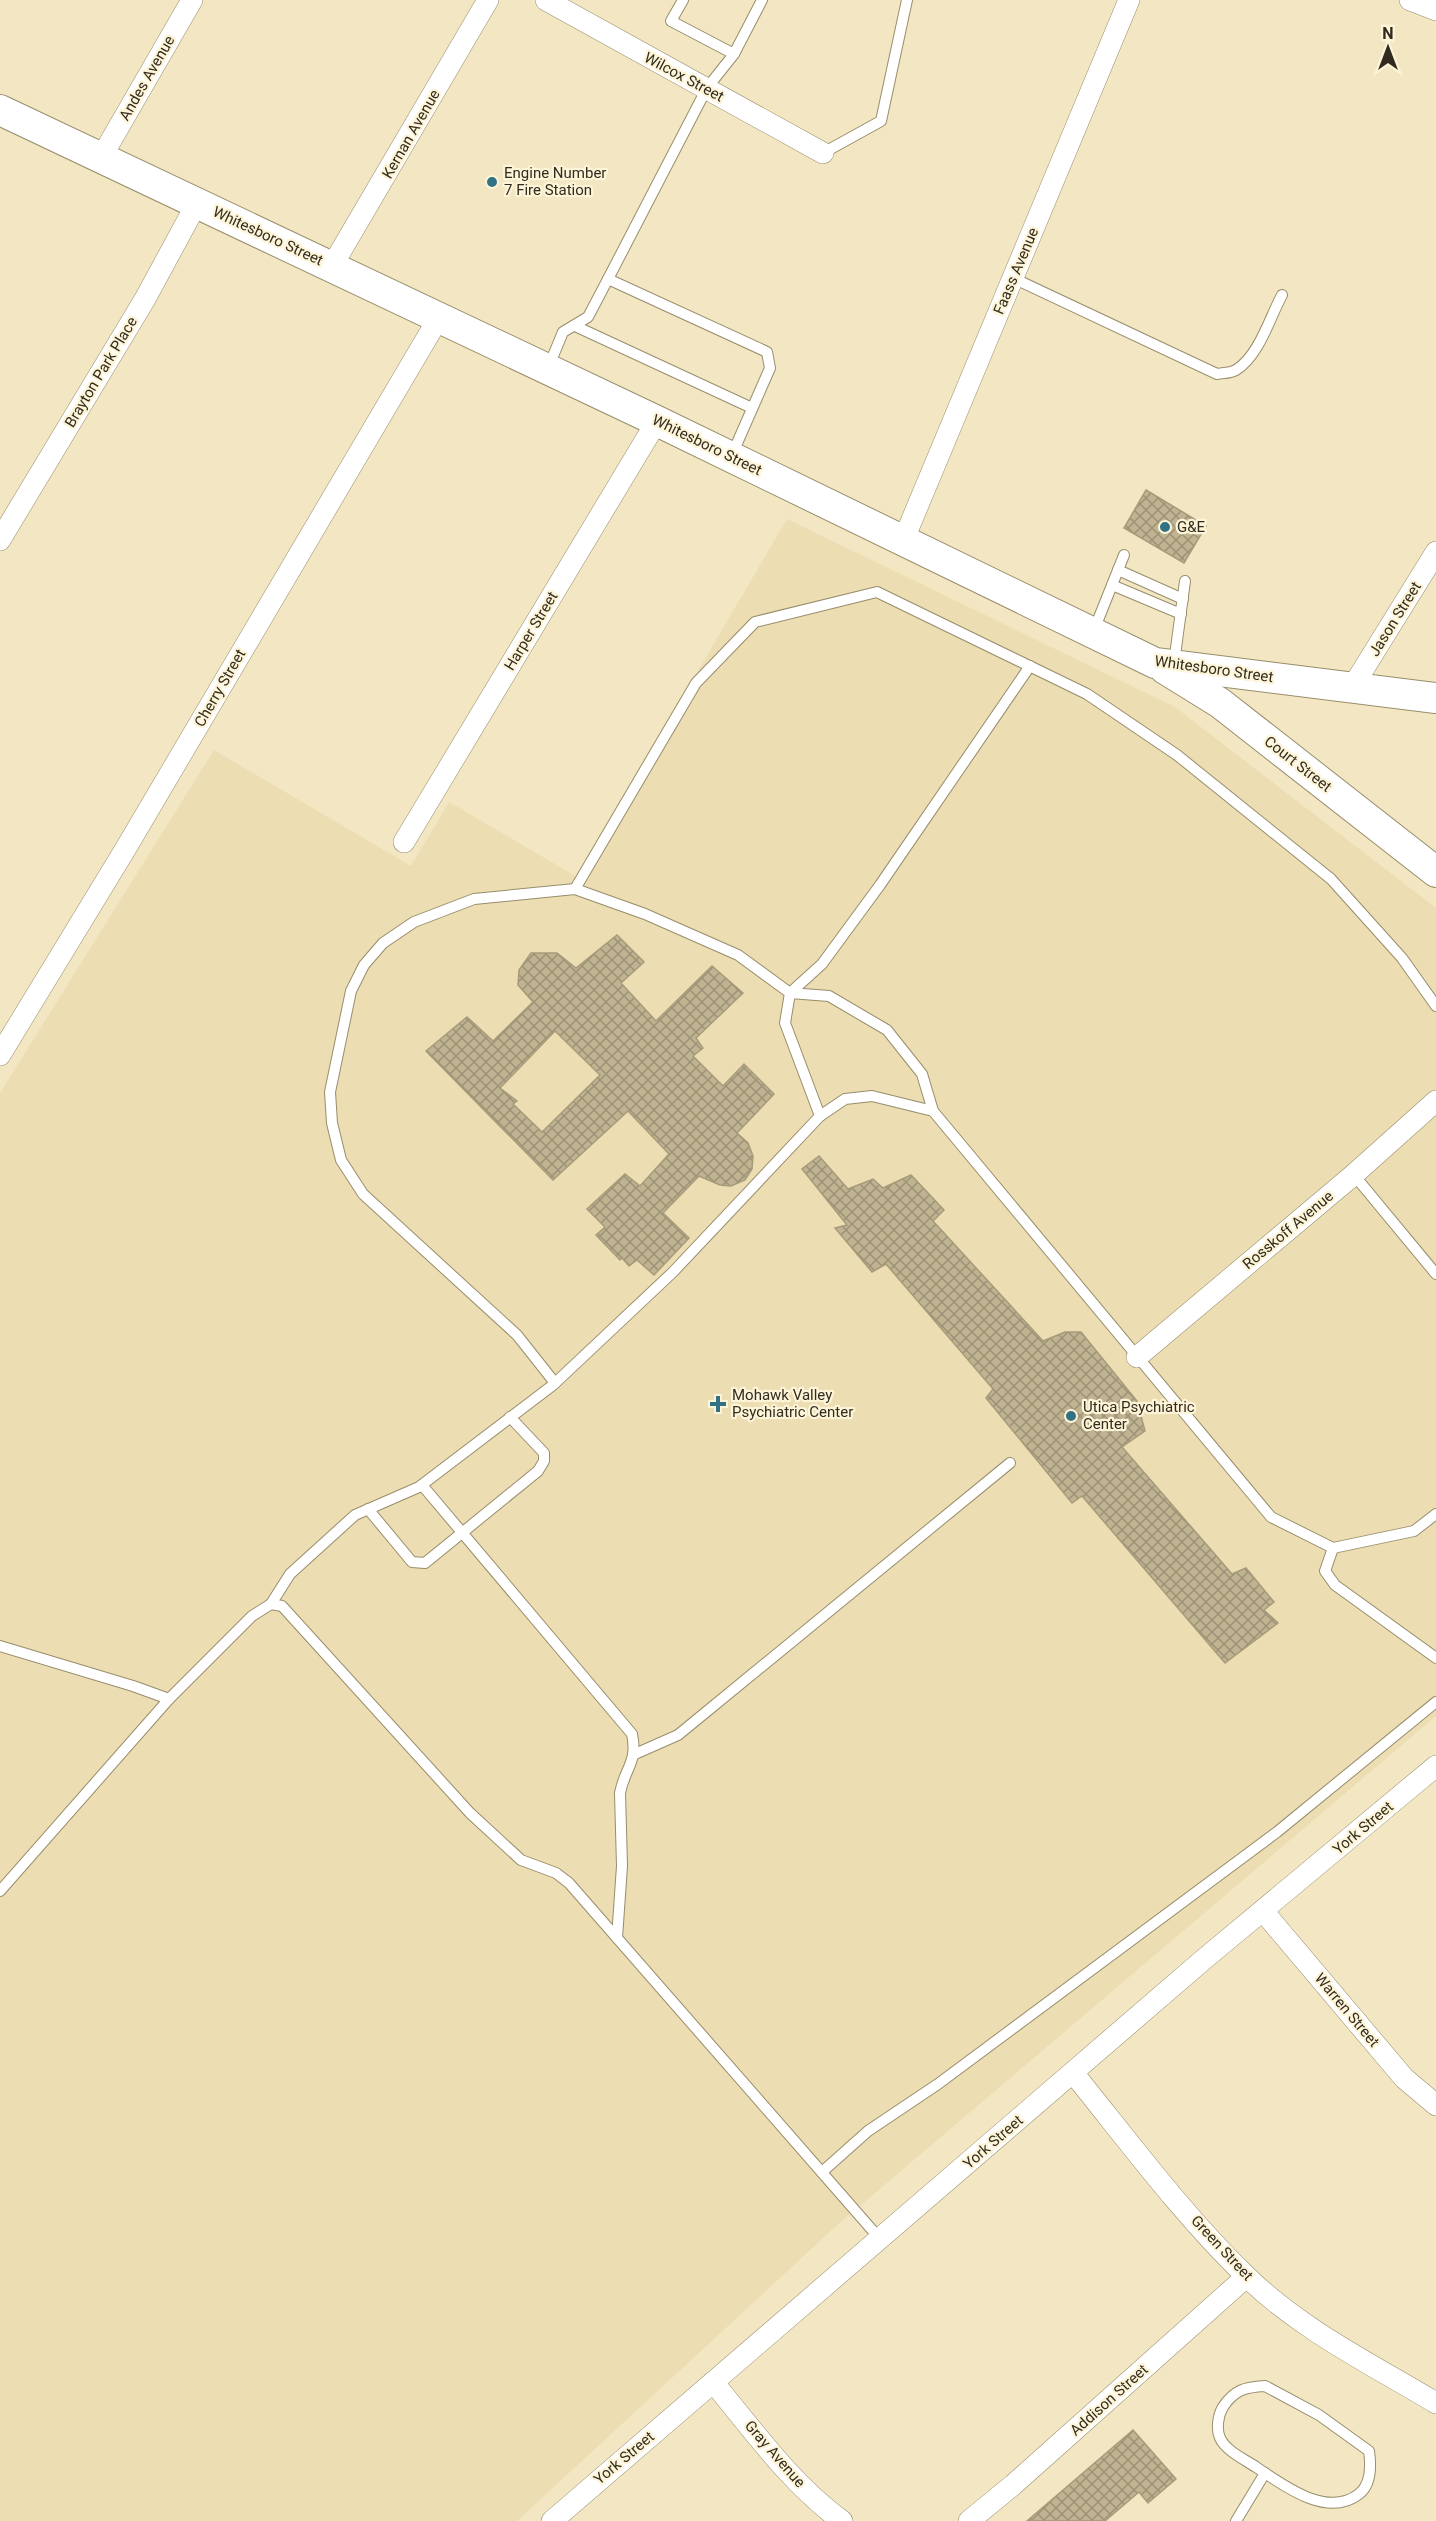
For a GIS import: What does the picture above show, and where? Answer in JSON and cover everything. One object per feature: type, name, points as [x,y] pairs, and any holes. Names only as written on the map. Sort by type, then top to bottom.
[{"type":"street","name":"Andes Avenue","points":[[102,156],[192,0]]},
{"type":"street","name":"Kernan Avenue","points":[[332,266],[488,0]]},
{"type":"street","name":"Wilcox Street","points":[[546,0],[589,26],[823,153]]},
{"type":"street","name":"Faass Avenue","points":[[903,541],[1129,0]]},
{"type":"street","points":[[1410,0],[1436,10]]},
{"type":"street","name":"Whitesboro Street","points":[[0,110],[102,156],[438,319],[657,421],[1093,633],[1164,664],[1436,698]]},
{"type":"street","name":"Brayton Park Place","points":[[0,540],[145,299],[197,203]]},
{"type":"street","name":"Cherry Street","points":[[0,1055],[126,848],[438,319]]},
{"type":"street","name":"Harper Street","points":[[404,842],[657,421]]},
{"type":"street","name":"Jason Street","points":[[1353,686],[1436,552]]},
{"type":"street","name":"Court Street","points":[[1164,664],[1220,703],[1436,872]]},
{"type":"street","name":"Rosskoff Avenue","points":[[1137,1357],[1354,1175],[1436,1101]]},
{"type":"street","name":"York Street","points":[[552,2521],[1263,1911],[1436,1766]]},
{"type":"street","name":"Warren Street","points":[[1263,1911],[1404,2078],[1436,2105]]},
{"type":"street","name":"Green Street","points":[[1074,2074],[1169,2191],[1246,2277],[1317,2333],[1436,2403]]},
{"type":"street","name":"Addison Street","points":[[969,2521],[1022,2478],[1246,2277]]},
{"type":"street","name":"Gray Avenue","points":[[713,2382],[787,2470],[821,2506],[842,2521]]},
{"type":"lane","points":[[683,0],[671,21],[734,54]]},
{"type":"lane","points":[[547,370],[563,332],[588,317],[707,88],[734,54],[762,0]]},
{"type":"lane","points":[[823,153],[881,121],[907,0]]},
{"type":"lane","points":[[1013,278],[1217,374],[1235,371],[1245,363],[1254,351],[1282,295]]},
{"type":"lane","points":[[608,279],[766,352],[770,368],[731,457]]},
{"type":"lane","points":[[575,326],[752,408]]},
{"type":"lane","points":[[1093,633],[1124,555]]},
{"type":"lane","points":[[1118,570],[1183,599]]},
{"type":"lane","points":[[1164,664],[1180,614],[1185,581]]},
{"type":"lane","points":[[1112,585],[1180,614]]},
{"type":"lane","points":[[575,889],[696,683],[755,622],[877,592],[1087,694],[1177,755],[1331,879],[1402,958],[1436,1006]]},
{"type":"lane","points":[[820,1116],[786,1023],[790,993],[822,964],[1030,666]]},
{"type":"lane","points":[[555,1383],[517,1335],[363,1194],[341,1160],[332,1124],[330,1092],[351,991],[364,964],[383,943],[414,922],[474,899],[575,889],[645,914],[738,955],[790,993],[829,996],[887,1030],[922,1074],[933,1111],[1271,1517],[1333,1548],[1414,1531],[1436,1514]]},
{"type":"lane","points":[[0,1891],[169,1699],[252,1616],[271,1604],[290,1574],[355,1515],[422,1485],[555,1383],[673,1272],[820,1116],[845,1100],[872,1096],[933,1111]]},
{"type":"lane","points":[[1354,1175],[1436,1274]]},
{"type":"lane","points":[[368,1509],[412,1563],[416,1565],[425,1563],[538,1471],[544,1461],[544,1454],[510,1417]]},
{"type":"lane","points":[[635,1754],[678,1735],[1010,1463]]},
{"type":"lane","points":[[422,1485],[632,1734],[635,1754],[620,1793],[622,1866],[617,1938]]},
{"type":"lane","points":[[1333,1548],[1325,1571],[1335,1585],[1436,1658]]},
{"type":"lane","points":[[271,1604],[282,1606],[470,1813],[522,1860],[556,1873],[569,1882],[880,2239]]},
{"type":"lane","points":[[0,1646],[134,1686],[169,1699]]},
{"type":"lane","points":[[822,2172],[868,2131],[939,2084],[1278,1832],[1436,1702]]},
{"type":"lane","points":[[1265,2386],[1319,2415],[1369,2451],[1371,2466],[1362,2491],[1350,2500],[1334,2504],[1298,2493],[1265,2473],[1231,2451],[1221,2439],[1218,2427],[1221,2411],[1231,2394],[1248,2387],[1265,2386]]},
{"type":"lane","points":[[1236,2521],[1265,2473]]},
{"type":"shaded area","name":"Mohawk Valley Psychiatric Center","points":[[787,519],[1175,707],[1436,908],[1436,1716],[835,2227],[517,2521],[0,2521],[0,1093],[214,750],[411,866],[449,802],[577,877]]},
{"type":"building","name":"G&E","points":[[1146,490],[1206,526],[1184,563],[1124,528]]},
{"type":"building","points":[[617,935],[644,962],[621,983],[656,1021],[712,966],[743,993],[696,1038],[703,1048],[693,1056],[723,1086],[744,1064],[774,1094],[737,1133],[748,1143],[753,1156],[752,1169],[745,1180],[731,1186],[720,1185],[699,1176],[663,1213],[689,1238],[654,1275],[637,1260],[629,1266],[622,1258],[620,1260],[596,1235],[605,1227],[587,1209],[625,1174],[640,1186],[669,1154],[628,1111],[553,1180],[426,1051],[467,1017],[493,1041],[533,1002],[518,985],[519,970],[531,953],[557,953],[576,968]],"holes":[[[555,1031],[600,1075],[542,1132],[513,1104],[517,1101],[500,1088]]]},
{"type":"building","name":"Utica Psychiatric Center","points":[[819,1156],[848,1189],[873,1179],[883,1188],[911,1175],[944,1210],[933,1221],[1043,1341],[1065,1332],[1081,1332],[1137,1401],[1145,1431],[1122,1447],[1232,1574],[1246,1568],[1274,1602],[1264,1610],[1278,1623],[1225,1663],[1082,1496],[1072,1503],[986,1398],[993,1389],[886,1264],[872,1272],[835,1228],[847,1225],[802,1169]]},
{"type":"building","points":[[1133,2430],[1176,2479],[1148,2503],[1139,2492],[1105,2521],[1027,2521]]},
{"type":"place","name":"Engine Number 7 Fire Station","points":[[492,182]]},
{"type":"place","name":"G&E","points":[[1165,527]]},
{"type":"place","name":"Mohawk Valley Psychiatric Center","points":[[718,1404]]},
{"type":"place","name":"Utica Psychiatric Center","points":[[1071,1416]]}]
